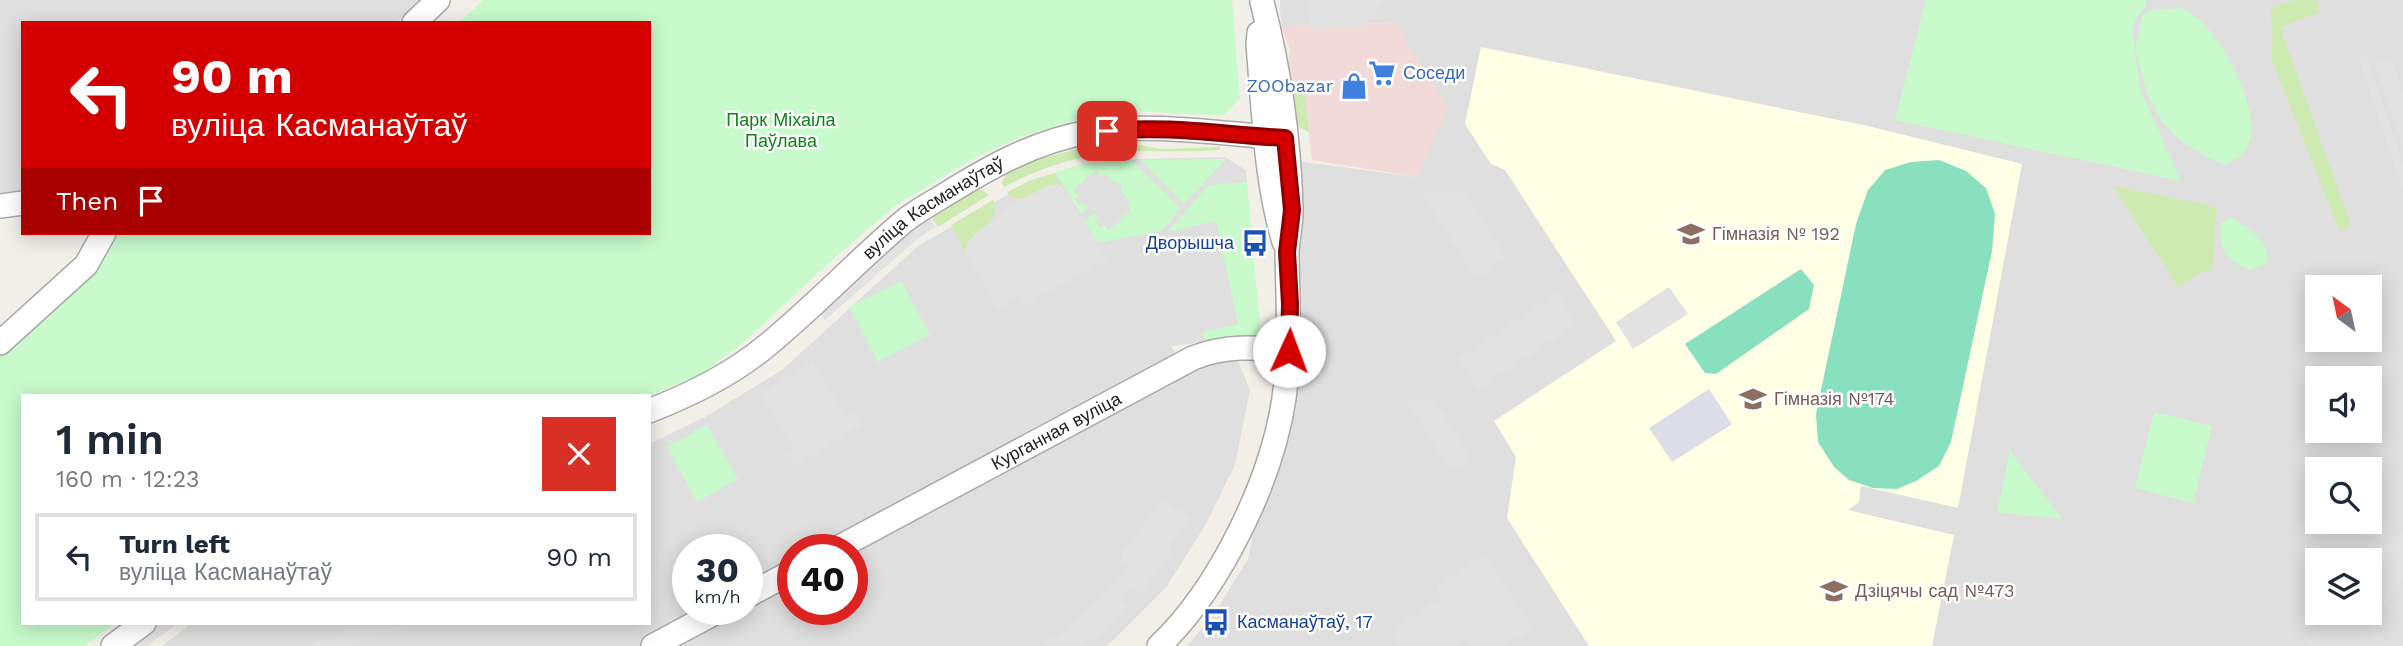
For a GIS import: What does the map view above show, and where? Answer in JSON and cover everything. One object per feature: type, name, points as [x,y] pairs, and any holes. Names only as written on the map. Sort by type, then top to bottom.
[{"type":"street","points":[[416,21],[438,0]]},
{"type":"street","points":[[1159,646],[1173,633],[1214,576],[1258,489],[1276,441],[1284,398],[1290,304],[1287,252],[1276,214],[1275,137],[1258,45],[1262,1]]},
{"type":"street","name":"вуліца Касманаўтаў","points":[[651,410],[723,377],[765,348],[905,220],[1001,162],[1045,144],[1087,132],[1127,129],[1223,132],[1275,137]]},
{"type":"street","points":[[0,206],[21,203]]},
{"type":"street","points":[[0,342],[86,265],[103,235]]},
{"type":"street","name":"Курганная вуліца","points":[[864,534],[1193,358],[1230,347],[1289,351]]},
{"type":"street","points":[[113,646],[141,625]]},
{"type":"street","points":[[653,646],[692,625]]},
{"type":"shaded area","points":[[0,0],[421,0],[398,21],[21,21],[21,190],[0,193]]},
{"type":"shaded area","points":[[1280,0],[2403,0],[2403,646],[1187,646],[1214,614],[1248,559],[1254,530],[1290,429],[1303,352],[1300,242],[1290,163],[1303,162],[1417,177],[1396,23],[1281,26]]},
{"type":"shaded area","points":[[1307,0],[1387,0],[1361,28],[1310,29]]},
{"type":"shaded area","points":[[1396,23],[1448,108],[1417,177],[1312,160],[1304,93],[1287,95],[1290,49],[1281,26]]},
{"type":"shaded area","points":[[1481,47],[1868,126],[2022,164],[1958,508],[1861,486],[1859,502],[1848,510],[1954,535],[1932,646],[1589,646],[1507,518],[1516,457],[1494,421],[1616,341],[1505,170],[1491,164],[1465,124]]},
{"type":"shaded area","points":[[2366,55],[2403,163],[2403,189],[2358,57]]},
{"type":"shaded area","points":[[2391,58],[2403,92],[2403,146],[2375,63]]},
{"type":"shaded area","points":[[1225,157],[1246,170],[1258,336],[1171,346],[1186,374],[1214,360],[1236,356],[1250,390],[1235,465],[1206,524],[1167,586],[1107,646],[162,646],[189,625],[651,625],[651,443],[705,417],[782,370],[918,246],[1031,181],[1083,164],[1139,159]]},
{"type":"shaded area","points":[[1049,185],[1062,186],[1107,260],[1026,305],[1019,297],[997,309],[965,251],[968,241],[1006,208]]},
{"type":"shaded area","points":[[1421,192],[1465,192],[1507,258],[1476,278]]},
{"type":"shaded area","points":[[931,216],[935,227],[915,241],[825,320],[817,311],[909,230]]},
{"type":"shaded area","points":[[1669,287],[1688,314],[1633,349],[1616,322]]},
{"type":"shaded area","points":[[1557,293],[1577,324],[1478,389],[1458,359]]},
{"type":"shaded area","points":[[812,361],[846,417],[854,413],[861,425],[795,466],[788,455],[795,450],[760,393]]},
{"type":"shaded area","points":[[1709,389],[1732,424],[1672,462],[1649,428]]},
{"type":"shaded area","points":[[1406,400],[1434,400],[1471,458],[1451,471]]},
{"type":"shaded area","points":[[1163,498],[1190,519],[1168,548],[1173,553],[1140,594],[1131,589],[1122,599],[1130,608],[1085,646],[1041,646],[1078,621],[1130,566],[1120,557]]},
{"type":"shaded area","points":[[2403,534],[2403,578],[2385,606],[2382,601],[2382,551],[2385,546]]},
{"type":"shaded area","points":[[1485,554],[1533,628],[1506,646],[1472,646],[1467,640],[1457,646],[1399,646],[1390,631],[1442,597],[1436,586]]},
{"type":"shaded area","points":[[158,625],[175,625],[147,646],[131,646]]},
{"type":"shaded area","points":[[362,625],[409,625],[350,646],[313,646],[312,643]]},
{"type":"shaded area","points":[[2325,625],[2372,625],[2387,646],[2309,646],[2312,635]]},
{"type":"green space","name":"Парк Міхаіла Паўлава","points":[[483,0],[1232,0],[1240,99],[1224,115],[1147,111],[1095,114],[1020,137],[976,157],[896,205],[744,342],[702,373],[651,395],[21,394],[21,625],[112,625],[84,646],[0,646],[0,354],[108,235],[651,235],[651,21],[461,21]]},
{"type":"green space","points":[[1926,0],[2146,0],[2145,8],[2132,28],[2140,89],[2181,181],[1895,120]]},
{"type":"green space","points":[[2294,0],[2316,0],[2320,12],[2280,27],[2351,225],[2339,230],[2272,60],[2271,8]]},
{"type":"green space","points":[[2182,8],[2200,20],[2221,45],[2247,100],[2251,135],[2244,152],[2224,165],[2193,149],[2169,129],[2152,104],[2138,59],[2136,44],[2142,15],[2154,10]]},
{"type":"green space","points":[[1304,93],[1309,132],[1294,125],[1287,95]]},
{"type":"green space","points":[[1116,140],[1160,149],[1220,147],[1220,150],[1100,154],[1050,167],[1004,187],[1002,183],[1007,172],[1041,158]]},
{"type":"green space","points":[[1129,158],[1181,208],[1161,231],[1098,243],[1085,221],[1094,213],[1099,219],[1095,222],[1100,228],[1104,225],[1109,230],[1131,210],[1127,205],[1130,201],[1121,191],[1121,184],[1114,183],[1105,173],[1101,176],[1096,170],[1073,190],[1078,196],[1075,200],[1088,207],[1081,214],[1055,172],[1083,164]]},
{"type":"green space","points":[[1226,159],[1184,204],[1140,160]]},
{"type":"green space","points":[[1939,160],[1966,171],[1986,188],[1995,214],[1992,251],[1951,442],[1939,466],[1916,481],[1897,489],[1873,488],[1849,480],[1834,467],[1818,442],[1816,414],[1856,224],[1868,190],[1885,170],[1911,162]]},
{"type":"green space","points":[[1054,173],[1062,186],[1046,187],[1019,199],[1007,192],[1031,180]]},
{"type":"green space","points":[[1247,182],[1261,336],[1205,342],[1203,332],[1238,324],[1216,221],[1167,232],[1209,185]]},
{"type":"green space","points":[[2113,186],[2217,207],[2212,270],[2202,272],[2178,287]]},
{"type":"green space","points":[[982,190],[989,195],[938,227],[933,220],[934,215],[973,191]]},
{"type":"green space","points":[[993,200],[994,215],[965,251],[951,225]]},
{"type":"green space","points":[[2232,218],[2262,241],[2267,263],[2250,270],[2234,262],[2225,252],[2221,240],[2221,222]]},
{"type":"green space","points":[[1801,269],[1814,285],[1809,309],[1716,374],[1705,373],[1685,344]]},
{"type":"green space","points":[[901,281],[930,335],[878,362],[849,307]]},
{"type":"green space","points":[[2154,412],[2212,426],[2193,503],[2135,488]]},
{"type":"green space","points":[[707,425],[738,479],[697,502],[667,447]]},
{"type":"green space","points":[[2010,451],[2062,519],[1997,512]]},
{"type":"place","name":"Соседи","points":[[1382,73]]},
{"type":"place","name":"ZOObazar","points":[[1354,86]]},
{"type":"place","name":"Гімназія № 192","points":[[1691,234]]},
{"type":"place","name":"Дворышча","points":[[1255,243]]},
{"type":"place","name":"Гімназія №174","points":[[1753,399]]},
{"type":"place","name":"Дзіцячы сад №473","points":[[1834,591]]},
{"type":"place","name":"Касманаўтаў, 17","points":[[1216,622]]},
{"type":"route","points":[[1107,131],[1127,129],[1223,132],[1285,138],[1292,210],[1287,252],[1289,351]]}]
